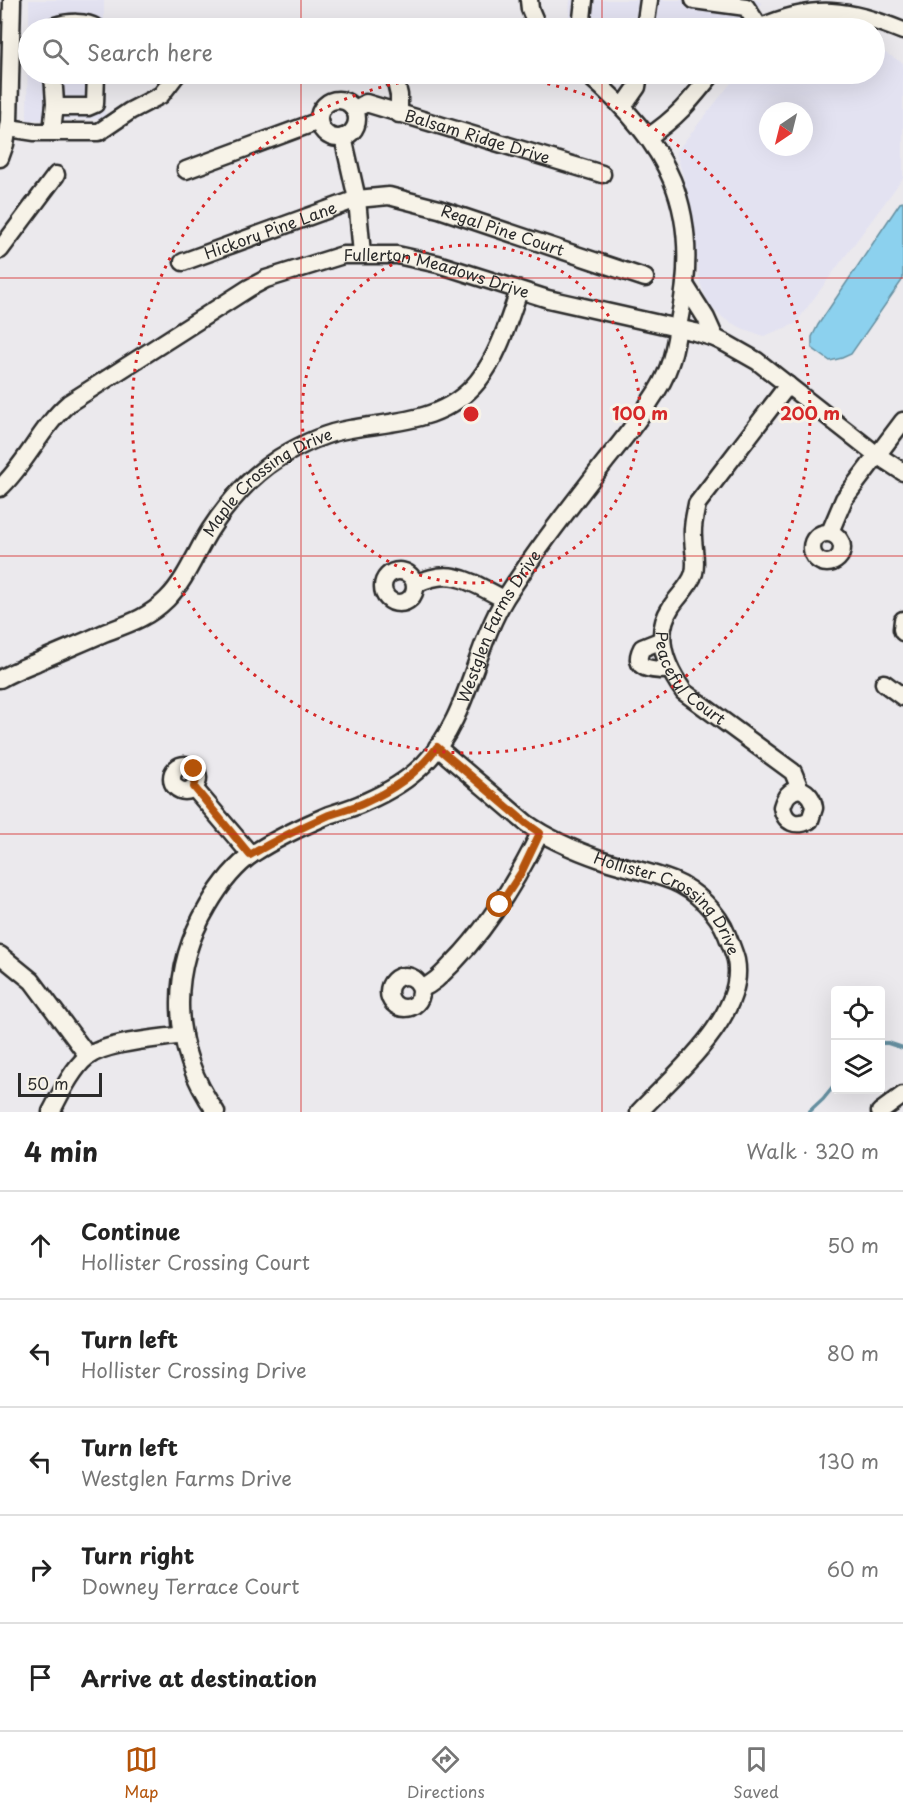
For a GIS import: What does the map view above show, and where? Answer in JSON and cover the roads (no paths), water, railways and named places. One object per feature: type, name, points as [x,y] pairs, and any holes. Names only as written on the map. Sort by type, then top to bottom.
[{"type":"street","points":[[0,158],[5,135],[6,37],[12,0]]},
{"type":"street","points":[[529,0],[534,18]]},
{"type":"street","points":[[582,18],[584,0]]},
{"type":"street","points":[[646,18],[649,0]]},
{"type":"street","points":[[694,0],[746,7],[753,18]]},
{"type":"street","points":[[787,18],[805,14],[841,12],[868,18]]},
{"type":"street","points":[[885,24],[903,31]]},
{"type":"street","points":[[52,132],[55,107],[54,84]]},
{"type":"street","points":[[55,107],[95,105],[96,84]]},
{"type":"street","points":[[5,135],[35,132],[99,132],[130,111],[161,95],[169,84]]},
{"type":"street","points":[[396,84],[399,114]]},
{"type":"street","name":"Westglen Farms Drive","points":[[216,1112],[194,1074],[183,1035],[179,996],[182,974],[195,932],[216,892],[250,855],[330,815],[365,802],[397,785],[426,763],[453,720],[504,600],[653,399],[670,365],[687,268],[684,213],[675,185],[648,137],[618,102],[597,84]]},
{"type":"street","points":[[618,102],[628,84]]},
{"type":"street","points":[[648,137],[684,109],[704,84]]},
{"type":"street","points":[[332,101],[345,101],[354,110],[357,121],[351,132],[343,137],[330,136],[325,132],[320,121],[323,108],[332,101]]},
{"type":"street","name":"Balsam Ridge Drive","points":[[354,110],[366,103],[602,174]]},
{"type":"street","points":[[186,170],[320,121]]},
{"type":"street","points":[[343,137],[357,199],[362,254]]},
{"type":"street","points":[[0,250],[56,175]]},
{"type":"street","name":"Regal Pine Court","points":[[357,199],[389,196],[439,209],[645,278]]},
{"type":"street","name":"Hickory Pine Lane","points":[[183,262],[357,199]]},
{"type":"street","name":"Fullerton Meadows Drive","points":[[0,488],[11,478],[55,415],[69,403],[266,279],[343,255],[362,254],[397,255],[438,264],[519,291],[678,327],[715,338],[757,361],[903,472]]},
{"type":"street","points":[[685,285],[706,318],[715,338]]},
{"type":"street","name":"Maple Crossing Drive","points":[[0,678],[107,632],[132,624],[150,613],[168,598],[186,573],[211,529],[231,500],[278,459],[322,436],[348,429],[412,420],[461,398],[477,382],[491,362],[501,343],[519,291]]},
{"type":"street","name":"Peaceful Court","points":[[788,385],[697,504],[692,533],[695,563],[693,574],[665,618],[662,640],[664,655],[670,670],[684,692],[793,771],[800,789]]},
{"type":"street","points":[[830,532],[844,499],[903,421]]},
{"type":"street","points":[[416,584],[429,577],[452,576],[461,578],[504,600]]},
{"type":"street","points":[[903,620],[903,632]]},
{"type":"street","points":[[662,640],[642,648],[640,662],[649,670],[670,670]]},
{"type":"street","points":[[884,683],[903,697]]},
{"type":"street","name":"Hollister Crossing Drive","points":[[437,747],[540,833],[602,860],[672,880],[686,887],[714,913],[724,928],[736,962],[736,987],[721,1022],[713,1035],[639,1112]]},
{"type":"street","points":[[194,787],[250,855]]},
{"type":"street","points":[[422,989],[433,983],[478,934],[500,905],[521,873],[540,833]]},
{"type":"street","points":[[0,955],[32,981],[88,1056]]},
{"type":"street","points":[[51,1112],[65,1086],[88,1056],[112,1046],[183,1035]]},
{"type":"street","points":[[880,1112],[903,1095]]},
{"type":"water","points":[[903,202],[903,279],[851,354],[830,361],[812,348],[812,337],[900,203]]},
{"type":"waterway","points":[[885,1043],[903,1048]]},
{"type":"waterway","points":[[809,1112],[831,1089]]}]
